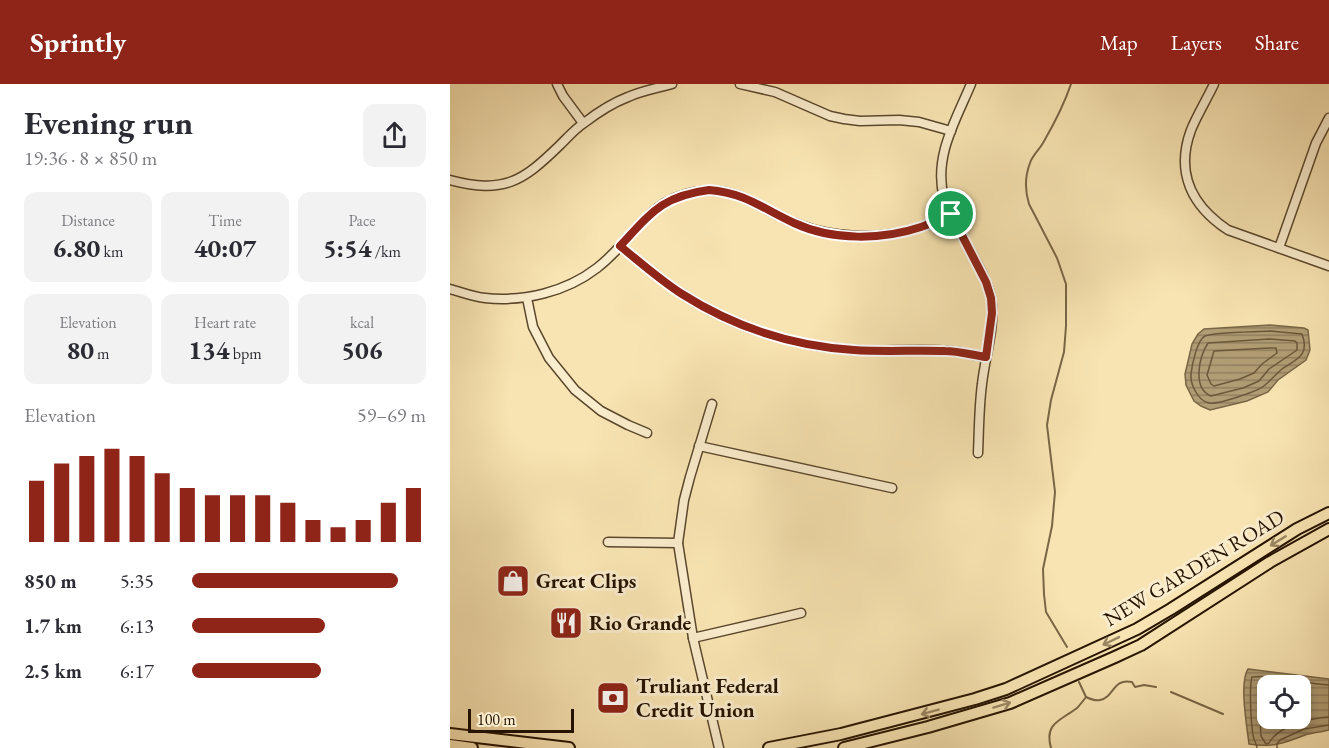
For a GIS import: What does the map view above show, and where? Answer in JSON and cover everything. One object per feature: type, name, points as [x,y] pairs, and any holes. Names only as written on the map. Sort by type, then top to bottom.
[{"type":"main road","name":"NEW GARDEN ROAD","points":[[769,748],[901,719],[1006,689],[1127,633],[1171,609],[1297,529],[1329,513]]},
{"type":"main road","name":"NEW GARDEN ROAD","points":[[844,748],[1010,703],[1115,657],[1141,645],[1297,546],[1329,529]]},
{"type":"main road","points":[[1226,590],[1222,582],[1245,561]]},
{"type":"main road","points":[[1192,612],[1200,600],[1212,591],[1210,584]]},
{"type":"main road","points":[[1154,636],[1149,628],[1167,616],[1171,609]]},
{"type":"main road","points":[[862,744],[879,734],[899,728],[902,724],[901,719]]},
{"type":"main road","points":[[450,734],[569,748]]},
{"type":"main road","points":[[450,746],[472,748]]},
{"type":"street","points":[[557,84],[583,123]]},
{"type":"street","points":[[450,180],[491,187],[516,180],[539,165],[583,123],[605,108],[628,96],[672,84]]},
{"type":"street","points":[[740,84],[777,88],[830,116],[860,121],[919,122],[951,131]]},
{"type":"street","points":[[971,84],[951,131],[941,163],[941,174],[945,199],[951,214],[986,282],[991,298],[992,313],[982,387],[978,453]]},
{"type":"street","points":[[1214,84],[1186,145],[1185,162],[1190,189],[1195,199],[1204,211],[1228,230],[1329,266]]},
{"type":"street","points":[[1279,248],[1316,142],[1329,118]]},
{"type":"street","points":[[450,289],[483,298],[527,298],[558,290],[596,269],[658,206],[695,192],[709,190],[734,193],[796,224],[849,236],[893,234],[922,227],[951,214]]},
{"type":"street","points":[[620,246],[681,293],[708,309],[735,322],[789,341],[818,347],[854,350],[949,351],[986,357]]},
{"type":"street","points":[[527,298],[533,327],[549,358],[575,390],[601,411],[647,433]]},
{"type":"street","points":[[712,404],[684,500],[678,543],[693,638],[718,748]]},
{"type":"street","points":[[699,446],[892,488]]},
{"type":"street","points":[[608,542],[678,543]]},
{"type":"street","points":[[693,638],[801,613]]},
{"type":"water","points":[[1270,325],[1308,330],[1310,350],[1306,360],[1278,380],[1268,392],[1247,401],[1210,410],[1194,401],[1186,385],[1185,374],[1192,344],[1198,334],[1204,329]]},
{"type":"water","points":[[1248,669],[1297,675],[1257,675],[1257,729],[1311,729],[1311,677],[1329,679],[1329,730],[1278,744],[1249,744],[1244,684]]},
{"type":"waterway","points":[[1067,647],[1046,612],[1043,569],[1052,526],[1055,492],[1047,425],[1064,352],[1066,284],[1057,258],[1029,204],[1026,184],[1031,160],[1055,122],[1071,84]]},
{"type":"waterway","points":[[1079,682],[1086,697]]},
{"type":"waterway","points":[[1086,697],[1100,700],[1109,695],[1117,685],[1125,682],[1132,682],[1135,687],[1144,685],[1156,687]]},
{"type":"waterway","points":[[1171,692],[1223,714]]},
{"type":"waterway","points":[[1051,748],[1049,740],[1052,728],[1059,720],[1077,708],[1086,697]]},
{"type":"place","name":"Great Clips","points":[[513,581]]},
{"type":"place","name":"Rio Grande","points":[[566,623]]},
{"type":"place","name":"Truliant Federal Credit Union","points":[[613,698]]},
{"type":"route","points":[[709,190],[734,193],[796,224],[849,236],[893,234],[922,227],[951,214],[986,282],[991,298],[992,313],[986,357],[949,351],[854,350],[818,347],[759,332],[708,309],[681,293],[620,246],[658,206],[677,197],[709,190]]}]
